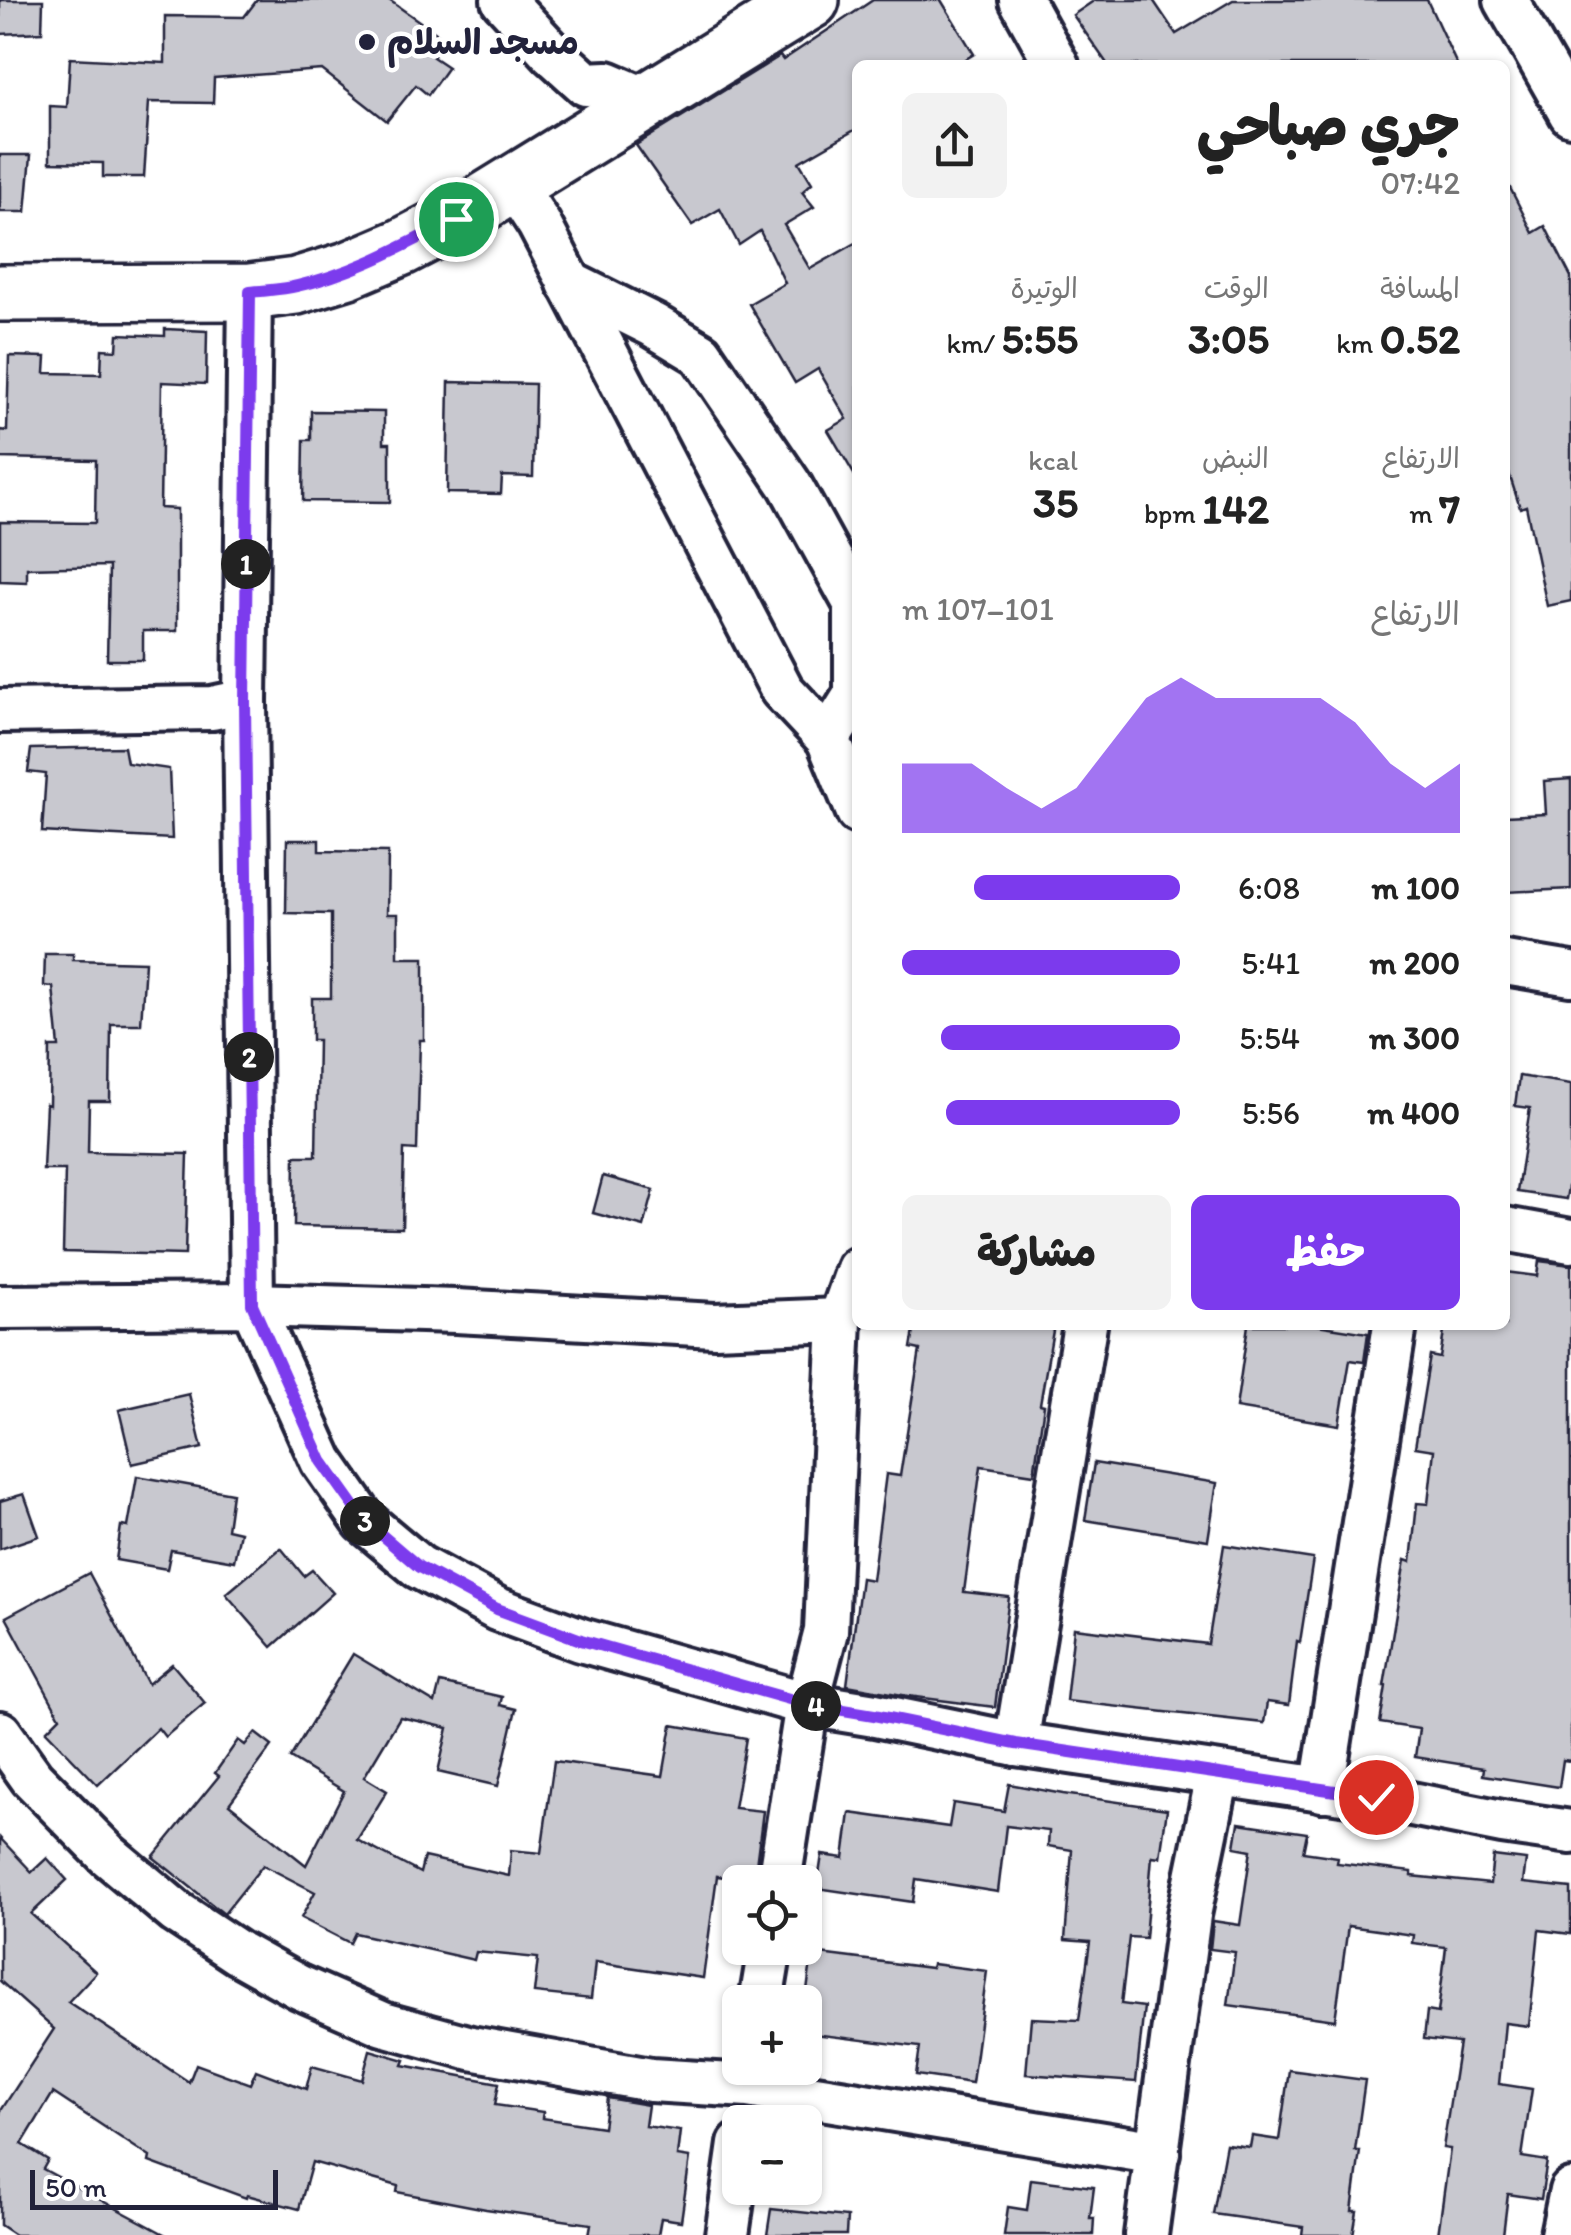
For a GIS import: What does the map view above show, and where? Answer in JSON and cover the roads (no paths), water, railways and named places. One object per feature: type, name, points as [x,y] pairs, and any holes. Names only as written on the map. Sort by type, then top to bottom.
[{"type":"main road","points":[[0,293],[250,292],[296,286],[348,270],[456,219],[811,0]]},
{"type":"street","points":[[503,0],[552,54],[586,84],[606,83],[650,101]]},
{"type":"street","points":[[1021,0],[1054,60]]},
{"type":"street","points":[[1506,0],[1571,114]]},
{"type":"street","points":[[513,184],[539,224],[782,690],[828,739],[852,797]]},
{"type":"street","points":[[569,283],[701,354],[790,485],[852,598]]},
{"type":"street","points":[[250,292],[245,702],[252,1304],[322,1461],[364,1520],[419,1567],[497,1609],[581,1640],[807,1704],[1016,1744],[1376,1797],[1571,1832]]},
{"type":"street","points":[[828,739],[852,700]]},
{"type":"street","points":[[0,711],[212,708],[245,702]]},
{"type":"street","points":[[1510,964],[1571,974]]},
{"type":"street","points":[[1510,1230],[1571,1241]]},
{"type":"street","points":[[783,1865],[807,1704],[826,1631],[840,1320],[852,1285]]},
{"type":"street","points":[[0,1308],[252,1304],[715,1325],[840,1320]]},
{"type":"street","points":[[1016,1744],[1084,1330]]},
{"type":"street","points":[[1322,1790],[1394,1330]]},
{"type":"street","points":[[0,1733],[32,1778],[108,1855],[176,1912],[238,1954],[299,1987],[384,2024],[470,2048],[651,2080],[1158,2153]]},
{"type":"street","points":[[1146,2235],[1188,1915],[1218,1775]]},
{"type":"street","points":[[1562,2235],[1571,2191]]},
{"type":"street","points":[[727,2235],[731,2205]]},
{"type":"place","name":"مسجد السلام","points":[[367,42]]}]
